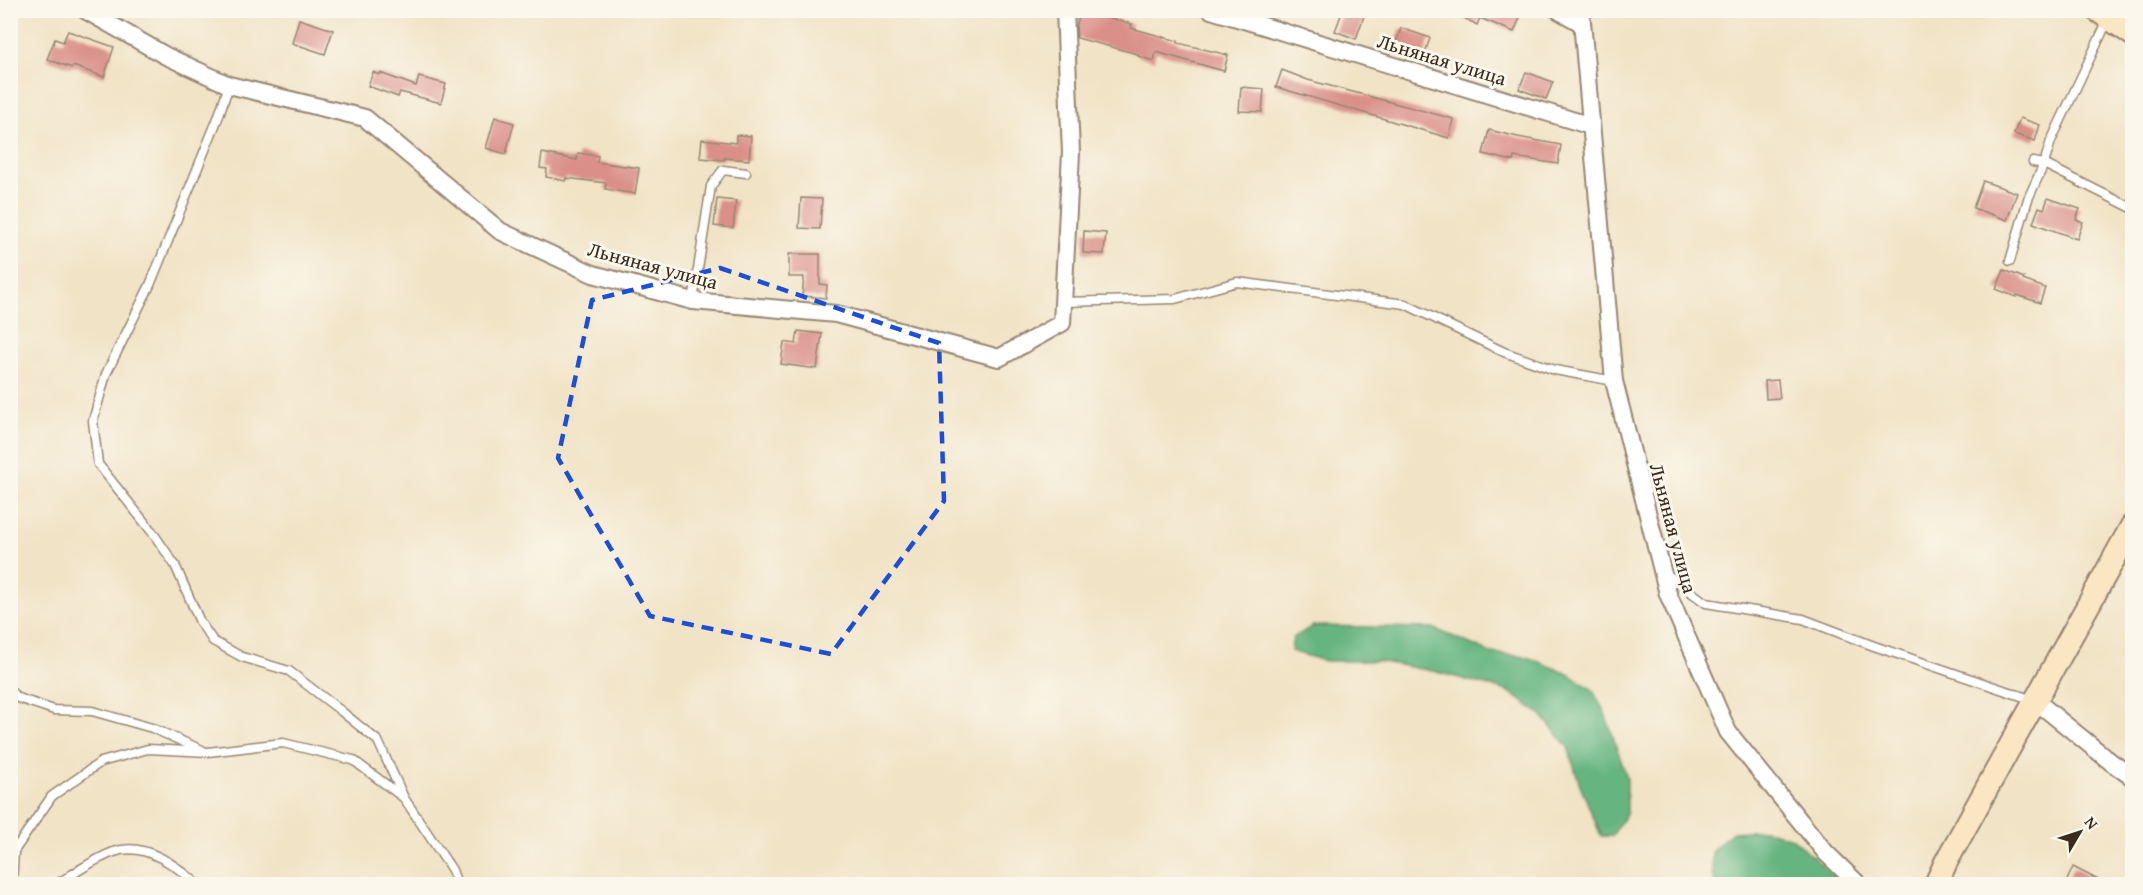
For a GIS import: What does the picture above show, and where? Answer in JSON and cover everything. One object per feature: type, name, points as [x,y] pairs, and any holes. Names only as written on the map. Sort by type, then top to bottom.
[{"type":"street","name":"Льняная улица","points":[[85,10],[166,56],[229,86],[366,118],[500,231],[593,274],[693,301],[836,314],[999,358],[1062,323],[1071,153],[1065,10]]},
{"type":"street","name":"Льняная улица","points":[[1211,10],[1591,126]]},
{"type":"street","name":"Льняная улица","points":[[1557,10],[1581,17],[1614,381],[1668,594],[1728,732],[1826,853],[1858,885]]},
{"type":"street","points":[[2103,15],[2133,34]]},
{"type":"street","points":[[1936,885],[1946,862],[2133,526]]},
{"type":"street","points":[[2036,701],[2133,777]]},
{"type":"lane","points":[[2010,261],[2028,199],[2103,15]]},
{"type":"lane","points":[[229,86],[150,285],[106,374],[93,421],[98,464],[153,533],[175,565],[200,622],[213,641],[242,657],[289,671],[378,741],[404,798],[452,870],[457,885]]},
{"type":"lane","points":[[2033,162],[2044,164],[2133,208]]},
{"type":"lane","points":[[693,301],[711,186],[723,170],[746,173]]},
{"type":"lane","points":[[1063,302],[1175,299],[1237,282],[1406,304],[1504,352],[1555,370],[1614,381]]},
{"type":"lane","points":[[1661,571],[1706,603],[1803,619],[1874,646],[2036,701]]},
{"type":"lane","points":[[10,690],[18,698],[54,710],[92,711],[152,728],[208,752]]},
{"type":"lane","points":[[12,885],[14,851],[52,796],[101,762],[148,749],[208,752],[283,743],[353,760],[404,798]]},
{"type":"lane","points":[[57,885],[116,851],[145,850],[179,868],[197,885]]},
{"type":"highlighted area","points":[[720,268],[939,343],[944,501],[831,654],[650,616],[558,458],[592,300]]},
{"type":"green space","points":[[1313,626],[1433,628],[1491,653],[1527,657],[1566,673],[1592,689],[1605,713],[1627,778],[1627,812],[1612,836],[1601,836],[1579,782],[1568,747],[1541,715],[1508,691],[1433,671],[1377,661],[1325,661],[1291,651],[1293,638]]},
{"type":"green space","points":[[1764,830],[1792,838],[1843,884],[1715,884],[1712,873],[1712,850],[1733,832]]},
{"type":"building","points":[[1081,10],[1132,24],[1131,28],[1178,41],[1178,43],[1228,55],[1224,71],[1156,52],[1154,61],[1138,56],[1138,54],[1077,38],[1076,27]]},
{"type":"building","points":[[1343,10],[1366,10],[1356,39],[1335,31]]},
{"type":"building","points":[[1449,10],[1523,10],[1514,32],[1480,18],[1477,25]]},
{"type":"building","points":[[299,19],[333,30],[325,54],[292,43]]},
{"type":"building","points":[[1401,28],[1430,38],[1423,59],[1394,48]]},
{"type":"building","points":[[68,31],[114,47],[104,77],[47,59],[55,39],[63,42]]},
{"type":"building","points":[[1282,70],[1308,80],[1454,119],[1449,138],[1276,87]]},
{"type":"building","points":[[373,72],[416,86],[419,77],[446,84],[441,103],[400,92],[398,97],[368,86]]},
{"type":"building","points":[[1526,72],[1553,82],[1546,99],[1519,89]]},
{"type":"building","points":[[1241,87],[1264,89],[1262,112],[1239,111]]},
{"type":"building","points":[[495,117],[514,123],[506,154],[486,148]]},
{"type":"building","points":[[2020,118],[2040,125],[2035,141],[2014,134]]},
{"type":"building","points":[[1489,130],[1561,145],[1558,164],[1514,157],[1513,161],[1483,154]]},
{"type":"building","points":[[736,135],[751,136],[749,160],[700,158],[702,139],[736,143]]},
{"type":"building","points":[[542,153],[577,160],[578,153],[598,156],[597,162],[639,168],[635,194],[605,189],[606,183],[566,178],[566,181],[546,177],[547,169],[540,168]]},
{"type":"building","points":[[1983,181],[2017,193],[2007,220],[1973,208]]},
{"type":"building","points":[[801,198],[822,199],[820,229],[799,228]]},
{"type":"building","points":[[2048,198],[2080,209],[2076,220],[2083,222],[2077,239],[2033,223],[2039,207],[2044,209]]},
{"type":"building","points":[[717,199],[736,201],[733,228],[714,226]]},
{"type":"building","points":[[1084,231],[1106,233],[1104,254],[1083,253]]},
{"type":"building","points":[[789,254],[820,254],[820,284],[827,285],[826,298],[802,296],[804,277],[789,277]]},
{"type":"building","points":[[2004,270],[2045,288],[2040,303],[1996,289]]},
{"type":"building","points":[[798,331],[822,334],[817,369],[781,364],[784,342],[796,344]]},
{"type":"building","points":[[1778,380],[1780,398],[1766,399],[1765,381]]},
{"type":"building","points":[[2073,867],[2108,885],[2065,885]]}]
